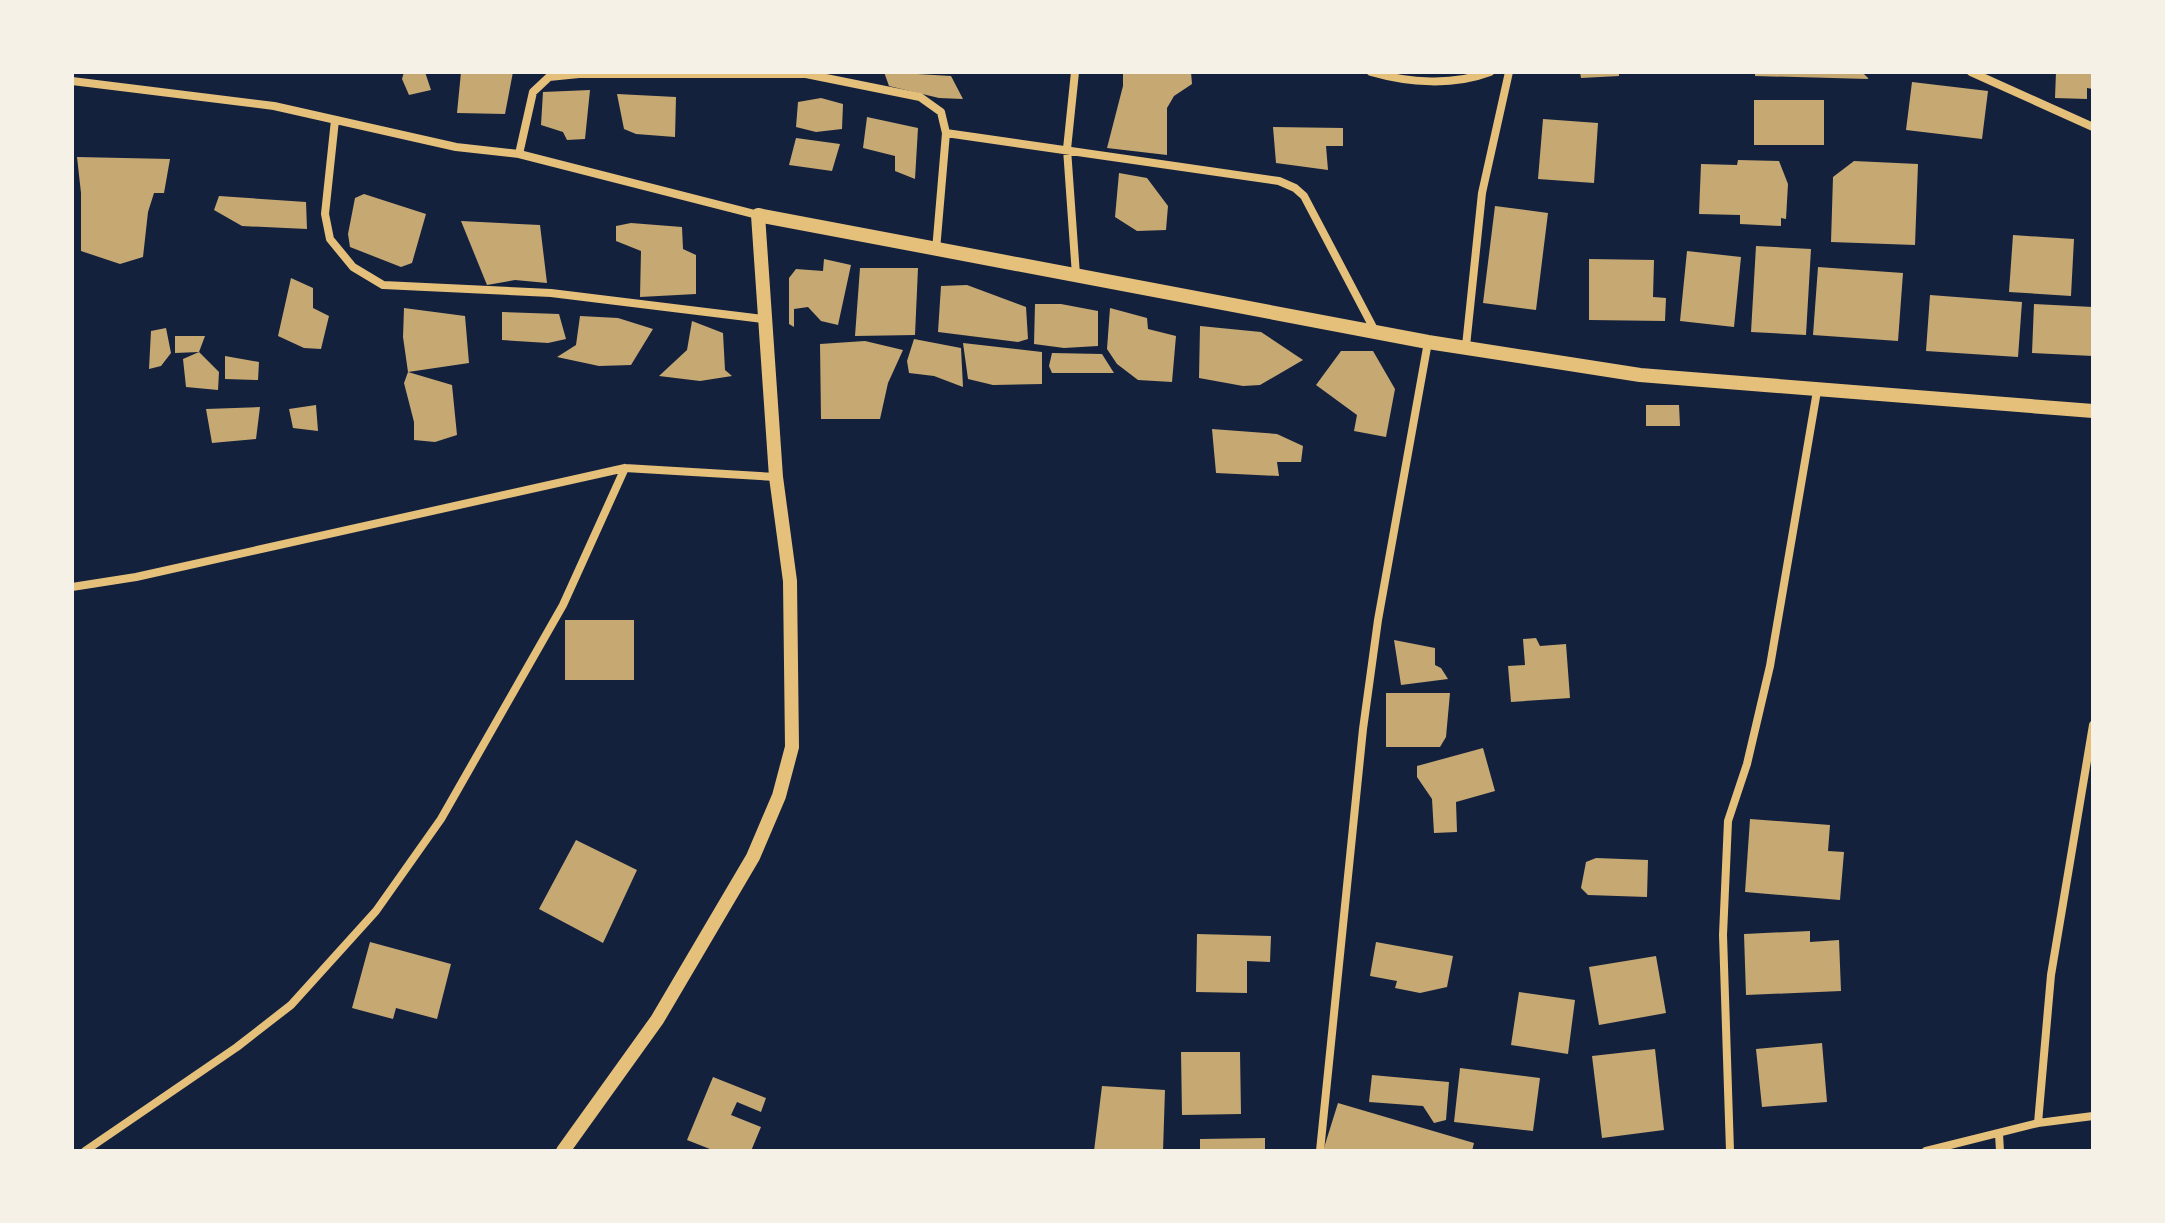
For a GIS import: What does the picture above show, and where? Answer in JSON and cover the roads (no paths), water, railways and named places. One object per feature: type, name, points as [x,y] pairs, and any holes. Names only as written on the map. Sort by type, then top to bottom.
[{"type":"street","points":[[1075,72],[1067,149],[1076,275]]},
{"type":"street","points":[[1371,72],[1406,81],[1452,81],[1490,72]]},
{"type":"street","points":[[1466,346],[1482,193],[1509,72]]},
{"type":"street","points":[[1971,72],[2093,127]]},
{"type":"street","points":[[519,154],[533,92],[549,77],[579,74],[806,73],[920,97],[941,112],[946,133],[936,250]]},
{"type":"street","points":[[72,81],[274,106],[456,147],[519,154],[758,215],[1428,342],[1640,375],[2093,411]]},
{"type":"street","points":[[335,120],[325,214],[330,239],[353,267],[383,285],[551,293],[763,319]]},
{"type":"street","points":[[946,133],[1279,181],[1295,188],[1304,196],[1375,331]]},
{"type":"street","points":[[563,1151],[657,1020],[753,857],[779,796],[792,747],[790,581],[776,477],[758,215]]},
{"type":"street","points":[[1320,1151],[1363,729],[1378,620],[1428,342]]},
{"type":"street","points":[[1730,1151],[1723,935],[1728,821],[1747,764],[1770,666],[1817,391]]},
{"type":"street","points":[[72,587],[136,577],[625,468],[776,477]]},
{"type":"street","points":[[85,1151],[237,1047],[291,1005],[376,911],[441,819],[563,605],[625,468]]},
{"type":"street","points":[[2038,1123],[2051,975],[2093,725]]},
{"type":"street","points":[[1926,1151],[2038,1123],[2093,1116]]},
{"type":"street","points":[[1999,1134],[2000,1151]]}]
